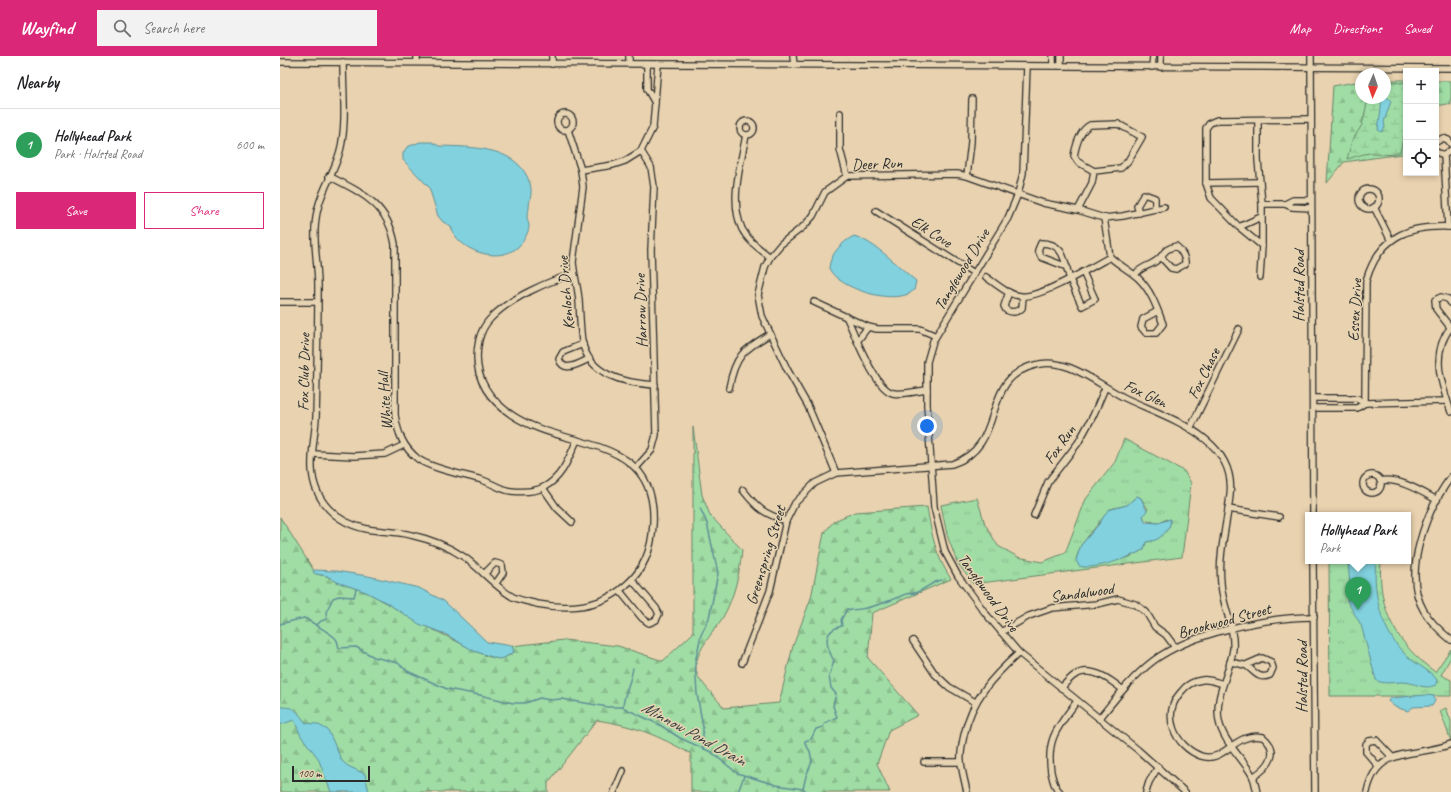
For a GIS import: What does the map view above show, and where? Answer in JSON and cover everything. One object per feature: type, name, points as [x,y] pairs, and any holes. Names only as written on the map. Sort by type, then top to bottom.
[{"type":"street","points":[[479,56],[479,62]]},
{"type":"street","points":[[552,56],[552,64]]},
{"type":"street","points":[[629,56],[629,63]]},
{"type":"street","points":[[793,56],[794,65]]},
{"type":"street","points":[[1052,56],[1053,66]]},
{"type":"street","points":[[1061,56],[1061,66]]},
{"type":"street","points":[[1152,56],[1152,66]]},
{"type":"street","points":[[1161,56],[1161,67]]},
{"type":"street","name":"Halsted Road","points":[[1311,56],[1313,512]]},
{"type":"street","points":[[280,62],[343,62],[417,59],[552,64],[629,63],[1451,68]]},
{"type":"street","name":"Fox Club Drive","points":[[343,62],[344,112],[341,149],[318,201],[315,228],[318,286],[317,398],[312,467],[314,482],[318,493],[332,514],[346,522],[366,529],[403,533],[437,542],[462,555],[513,597],[536,604],[557,607],[584,606],[599,602],[620,591],[632,580],[650,553],[654,515],[647,485],[636,468],[626,458],[614,452],[539,429],[522,422],[507,412],[482,383],[476,363],[481,331],[490,318],[506,306],[548,281],[574,274]]},
{"type":"street","points":[[647,64],[647,88],[655,104]]},
{"type":"street","points":[[581,170],[613,165],[626,161],[641,151],[653,127],[657,92],[658,64]]},
{"type":"street","name":"Tanglewood Drive","points":[[1027,66],[1023,173],[1018,194],[1008,218],[936,336],[927,362],[927,390],[934,507],[945,552],[958,576],[1001,632],[1019,652],[1158,767],[1185,792]]},
{"type":"street","points":[[967,176],[971,142],[972,99]]},
{"type":"street","points":[[840,113],[840,149],[847,176]]},
{"type":"street","points":[[1262,246],[1240,227],[1211,198],[1206,183],[1206,128],[1210,123],[1217,120],[1311,119]]},
{"type":"street","points":[[1258,120],[1259,182],[1262,204],[1260,277]]},
{"type":"street","points":[[1118,124],[1142,137],[1128,161],[1121,168],[1094,171],[1078,162],[1074,156],[1077,142],[1087,127],[1090,125],[1118,124]]},
{"type":"street","name":"Kenloch Drive","points":[[568,130],[581,170],[582,201],[574,250],[574,274],[578,287],[583,344],[589,359],[601,370],[615,378],[634,383],[655,385]]},
{"type":"street","points":[[746,135],[739,175],[738,215],[742,230],[754,244],[770,257]]},
{"type":"street","points":[[1439,140],[1443,138],[1448,140],[1451,144]]},
{"type":"street","points":[[1444,155],[1451,150]]},
{"type":"street","name":"Harrow Drive","points":[[636,468],[652,450],[656,435],[651,250],[654,187],[651,167],[641,151]]},
{"type":"street","points":[[1439,153],[1444,155]]},
{"type":"street","points":[[1444,155],[1449,227]]},
{"type":"street","points":[[1078,210],[1092,183],[1094,171]]},
{"type":"street","name":"Deer Run","points":[[836,473],[808,406],[762,316],[758,294],[765,267],[770,257],[781,244],[804,226],[813,216],[825,192],[847,176],[957,174],[967,176],[1043,203],[1078,210],[1104,218]]},
{"type":"street","name":"White Hall","points":[[329,176],[357,190],[374,203],[385,216],[392,229],[395,244],[395,415],[398,433],[404,445],[419,460],[430,466],[484,481],[509,491],[526,492],[543,488],[555,479],[567,463],[577,440]]},
{"type":"street","points":[[1206,183],[1259,182]]},
{"type":"street","points":[[1139,213],[1137,206],[1144,194],[1155,198],[1155,209]]},
{"type":"street","points":[[1285,204],[1293,200],[1311,200]]},
{"type":"street","points":[[1262,204],[1285,204],[1292,207],[1311,208]]},
{"type":"street","points":[[1158,311],[1143,319],[1141,327],[1146,333],[1156,333],[1163,324],[1158,311],[1151,294],[1135,275],[1120,266],[1110,257],[1104,218],[1139,213],[1164,207]]},
{"type":"street","points":[[1374,208],[1391,241]]},
{"type":"street","name":"Elk Cove","points":[[876,211],[974,274]]},
{"type":"street","points":[[1240,227],[1261,217]]},
{"type":"street","name":"Essex Drive","points":[[1364,404],[1366,281],[1371,264],[1379,251],[1391,241],[1406,232],[1423,227],[1449,227]]},
{"type":"street","points":[[1067,267],[1041,257],[1038,250],[1041,243],[1046,243],[1059,250],[1065,257],[1070,278],[1082,306],[1095,299],[1083,272]]},
{"type":"street","points":[[1135,275],[1144,266],[1156,262],[1166,249],[1176,246],[1181,250],[1186,262],[1176,269],[1171,268],[1161,257]]},
{"type":"street","points":[[986,277],[1009,292],[1023,297],[1040,293],[1110,257]]},
{"type":"street","points":[[1009,292],[1004,306],[1009,312],[1015,312],[1022,308],[1023,297]]},
{"type":"street","points":[[1451,303],[1448,299],[1442,297],[1435,300],[1436,309],[1450,327],[1440,350],[1438,366],[1451,412]]},
{"type":"street","points":[[280,302],[317,302]]},
{"type":"street","points":[[814,302],[868,327],[877,329],[920,329],[936,336]]},
{"type":"street","points":[[847,318],[872,370],[884,389],[893,393],[927,390]]},
{"type":"street","points":[[858,340],[868,327]]},
{"type":"street","name":"Fox Chase","points":[[1190,429],[1239,329]]},
{"type":"street","points":[[728,388],[732,371],[738,359],[747,348],[770,334]]},
{"type":"street","points":[[583,344],[563,352],[559,359],[560,364],[565,367],[571,367],[589,359]]},
{"type":"street","name":"Fox Glen","points":[[931,466],[952,464],[962,460],[976,450],[987,434],[995,404],[1005,382],[1021,369],[1044,363],[1064,365],[1105,388],[1190,429],[1199,434],[1216,448],[1225,460],[1231,481],[1222,550],[1221,584],[1233,648],[1218,702],[1219,722],[1222,732],[1253,777]]},
{"type":"street","name":"Fox Run","points":[[1034,515],[1048,482],[1078,442],[1105,388]]},
{"type":"street","points":[[1313,398],[1357,398],[1364,404]]},
{"type":"street","points":[[1313,408],[1357,408],[1364,404],[1447,401]]},
{"type":"street","points":[[313,454],[354,456],[385,454],[404,445]]},
{"type":"street","name":"Greenspring Street","points":[[742,663],[770,591],[786,522],[795,503],[815,483],[836,473],[931,466]]},
{"type":"street","points":[[1451,477],[1437,500],[1419,546],[1415,564],[1415,587],[1423,610],[1435,627],[1451,640]]},
{"type":"street","points":[[1380,481],[1385,480],[1412,487],[1437,500]]},
{"type":"street","points":[[543,488],[557,508],[572,522]]},
{"type":"street","points":[[742,490],[755,505],[765,513],[786,522]]},
{"type":"street","points":[[1228,509],[1279,517]]},
{"type":"street","points":[[484,574],[494,563],[502,564],[503,573],[496,583]]},
{"type":"street","name":"Halsted Road","points":[[1313,564],[1315,792]]},
{"type":"street","points":[[620,591],[642,618],[649,623],[656,620],[659,614],[656,608],[632,580]]},
{"type":"street","name":"Sandalwood","points":[[1001,632],[1029,616],[1052,608],[1097,604],[1118,599],[1135,604],[1146,612],[1155,627],[1166,635],[1175,648]]},
{"type":"street","name":"Brookwood Street","points":[[1099,719],[1144,668],[1175,648],[1230,630],[1277,619],[1314,617]]},
{"type":"street","points":[[913,641],[935,674],[949,687],[975,702]]},
{"type":"street","points":[[967,792],[961,762],[961,747],[967,722],[975,702],[995,674],[1019,652]]},
{"type":"street","points":[[1230,662],[1246,666],[1262,677],[1270,675],[1273,668],[1271,662],[1262,658],[1246,666]]},
{"type":"street","points":[[1061,688],[1075,675],[1087,672],[1109,679],[1123,690]]},
{"type":"street","points":[[1223,684],[1201,680],[1188,685],[1172,704],[1170,724],[1184,744],[1201,756],[1213,757],[1248,736],[1263,737],[1267,741],[1271,752],[1270,762],[1262,771],[1253,777],[1257,792]]},
{"type":"street","points":[[1060,792],[1056,789],[1052,776],[1050,746],[1059,726],[1077,701]]},
{"type":"street","points":[[1379,767],[1366,752],[1366,744],[1369,741],[1376,740],[1380,742],[1392,757]]},
{"type":"street","points":[[1368,792],[1369,784],[1379,767],[1392,757],[1406,752],[1441,748],[1451,744]]},
{"type":"street","points":[[924,762],[961,762]]},
{"type":"street","points":[[1146,792],[1149,782],[1158,767]]},
{"type":"street","points":[[614,792],[623,771]]},
{"type":"green space","points":[[1391,80],[1403,80],[1403,148],[1402,154],[1344,162],[1327,183],[1333,86],[1355,82],[1355,104],[1391,104]]},
{"type":"green space","points":[[1391,81],[1403,82],[1403,139],[1400,152],[1389,155],[1369,153],[1347,159],[1352,141],[1362,125],[1367,104],[1391,104]]},
{"type":"green space","points":[[1439,81],[1451,81],[1451,105],[1439,105]]},
{"type":"green space","points":[[693,427],[702,495],[710,515],[742,550],[738,576],[727,610],[704,644],[697,659],[696,667],[697,674],[705,686],[724,708],[779,703],[793,646],[811,598],[824,533],[834,521],[855,512],[927,507],[938,553],[951,579],[872,613],[868,658],[918,715],[889,730],[877,764],[890,792],[691,792],[691,754],[635,728],[597,720],[548,783],[548,792],[280,792],[280,517],[316,574],[327,576],[337,582],[366,592],[387,603],[410,618],[484,655],[503,658],[514,652],[512,646],[564,640],[618,646],[663,661],[693,633]]},
{"type":"green space","points":[[1124,439],[1184,471],[1191,483],[1182,557],[973,584],[957,562],[947,535],[941,505],[977,498],[985,524],[998,546],[1018,557],[1042,562],[1065,553],[1086,499],[1115,462]],"holes":[[[1137,496],[1141,498],[1148,509],[1143,515],[1144,520],[1158,523],[1167,519],[1170,525],[1169,527],[1159,538],[1146,542],[1144,549],[1130,557],[1083,567],[1076,559],[1081,545],[1110,509],[1127,505]]]},
{"type":"green space","points":[[1329,564],[1381,564],[1382,595],[1386,610],[1392,624],[1410,650],[1435,672],[1451,649],[1451,657],[1441,675],[1451,680],[1451,696],[1330,696]]},
{"type":"green space","points":[[1446,708],[1451,721],[1451,741],[1440,711]]},
{"type":"water","points":[[1381,104],[1390,104],[1384,122],[1385,127],[1382,132],[1378,130]]},
{"type":"water","points":[[420,142],[432,142],[439,146],[479,148],[493,151],[516,162],[524,171],[531,190],[527,217],[529,229],[525,238],[518,247],[510,252],[500,255],[489,255],[469,248],[454,235],[451,226],[443,222],[438,216],[429,187],[403,160],[403,153],[407,147]]},
{"type":"water","points":[[854,236],[878,249],[916,281],[914,290],[906,295],[895,297],[882,296],[855,289],[843,283],[834,276],[829,268],[834,253],[841,245]]},
{"type":"water","points":[[1137,496],[1141,498],[1147,511],[1143,515],[1145,522],[1158,523],[1170,519],[1170,525],[1165,532],[1158,539],[1146,542],[1144,549],[1131,556],[1093,567],[1079,566],[1076,560],[1081,545],[1099,524],[1108,510],[1127,505]]},
{"type":"water","points":[[1348,564],[1376,564],[1376,587],[1385,625],[1399,648],[1408,657],[1435,677],[1437,680],[1436,685],[1424,687],[1406,682],[1385,683],[1376,680],[1361,625],[1347,601],[1350,586]]},
{"type":"water","points":[[314,570],[335,571],[368,576],[419,588],[444,601],[487,642],[512,646],[514,652],[504,658],[498,659],[474,651],[445,634],[419,624],[387,603],[366,592],[337,582],[327,576],[316,574],[313,572]]},
{"type":"water","points":[[1426,695],[1434,696],[1435,701],[1432,706],[1413,707],[1408,711],[1395,707],[1388,701],[1390,698]]},
{"type":"water","points":[[280,707],[296,710],[306,723],[317,724],[328,730],[342,761],[348,766],[365,774],[369,792],[331,792],[318,758],[301,736],[294,720],[280,725]]},
{"type":"waterway","points":[[700,508],[707,523],[718,573],[709,618],[701,635],[695,663],[697,694],[703,727],[703,749]]},
{"type":"waterway","points":[[803,789],[806,776],[812,762],[810,751],[805,744],[805,741],[811,739],[816,729],[823,727],[825,723],[837,717],[833,706],[836,694],[831,688],[829,676],[834,661],[827,645],[828,635],[835,628],[842,626],[841,620],[847,609],[853,610],[869,608],[906,594],[919,592],[935,582],[942,580]]},
{"type":"waterway","points":[[316,626],[321,621],[327,619],[326,612],[333,598],[339,596],[354,597],[356,589]]},
{"type":"waterway","name":"Minnow Pond Drain","points":[[280,624],[304,618],[335,637],[339,648],[356,647],[374,657],[398,663],[407,671],[447,689],[513,703],[525,703],[540,698],[549,700],[562,699],[608,707],[622,707],[660,725],[680,738],[711,752],[737,773],[776,785],[803,789],[808,792]]},
{"type":"waterway","points":[[623,707],[633,668]]},
{"type":"waterway","points":[[738,792],[744,776]]},
{"type":"place","name":"Hollyhead Park","points":[[1358,610]]}]
